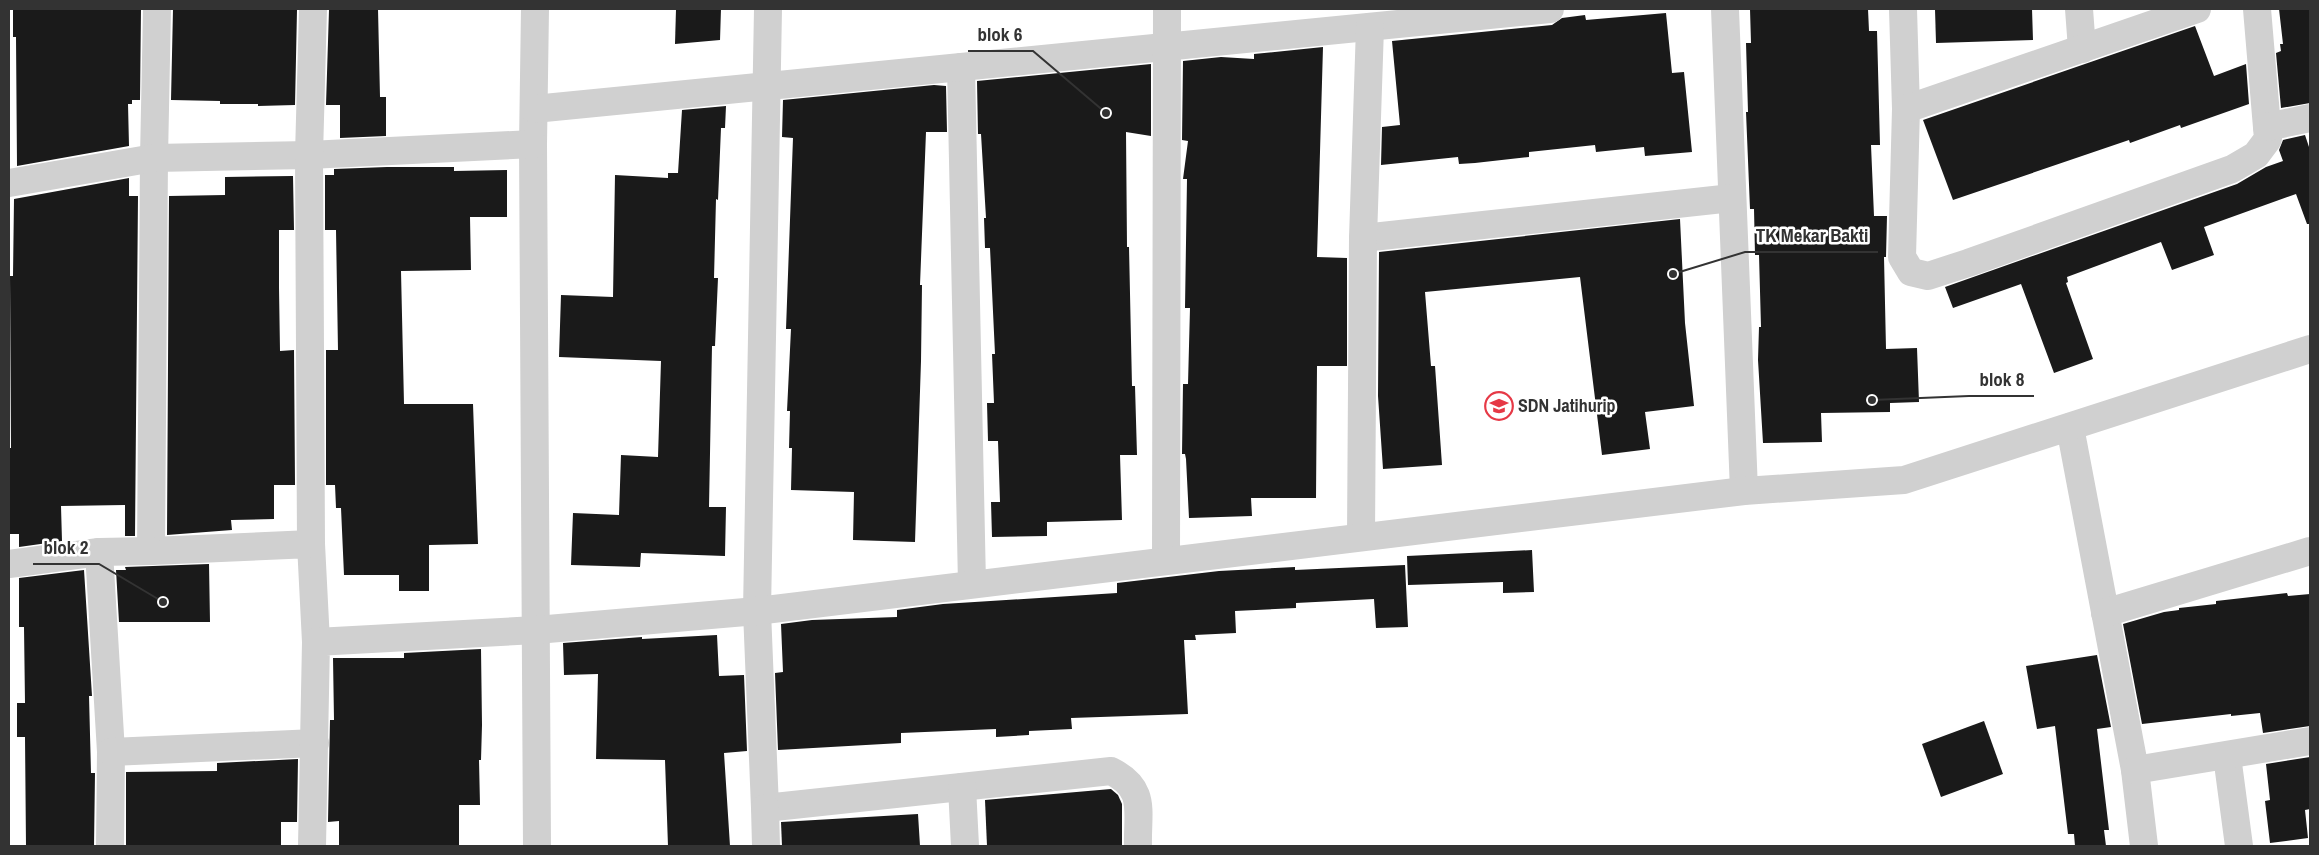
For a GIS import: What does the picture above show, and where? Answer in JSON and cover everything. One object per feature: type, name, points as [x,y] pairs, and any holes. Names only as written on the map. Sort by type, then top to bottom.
[{"type":"street","points":[[150,551],[157,9]]},
{"type":"street","points":[[312,846],[316,742],[316,642],[311,544],[309,155],[313,9]]},
{"type":"street","points":[[535,9],[533,144],[537,846]]},
{"type":"street","points":[[766,846],[758,612],[768,9]]},
{"type":"street","points":[[1166,560],[1167,9]]},
{"type":"street","points":[[534,108],[1550,9]]},
{"type":"street","points":[[1725,9],[1744,491]]},
{"type":"street","points":[[1904,9],[1906,109],[1902,257],[1911,272],[1928,276],[2232,169],[2256,155],[2268,139],[2257,9]]},
{"type":"street","points":[[2079,9],[2082,48]]},
{"type":"street","points":[[1906,109],[2197,9]]},
{"type":"street","points":[[1361,536],[1363,238],[1370,27]]},
{"type":"street","points":[[961,67],[972,584]]},
{"type":"street","points":[[2267,127],[2310,118]]},
{"type":"street","points":[[9,183],[154,158],[309,155],[533,144]]},
{"type":"street","points":[[1363,238],[1732,198]]},
{"type":"street","points":[[316,642],[536,630],[758,612],[1361,536],[1744,491],[1904,480],[2310,349]]},
{"type":"street","points":[[2070,427],[2135,770],[2144,846]]},
{"type":"street","points":[[9,564],[99,552],[311,544]]},
{"type":"street","points":[[2105,613],[2310,551]]},
{"type":"street","points":[[99,552],[110,752],[110,846]]},
{"type":"street","points":[[2135,770],[2310,741]]},
{"type":"street","points":[[110,752],[316,742]]},
{"type":"street","points":[[2227,756],[2239,846]]},
{"type":"street","points":[[765,808],[1111,772],[1126,779],[1136,792],[1138,846]]},
{"type":"street","points":[[962,787],[965,846]]},
{"type":"building","points":[[13,9],[141,9],[140,100],[132,100],[132,104],[128,104],[129,146],[17,166],[16,37],[13,37]]},
{"type":"building","points":[[173,9],[297,10],[295,105],[258,106],[258,104],[220,104],[220,101],[171,100]]},
{"type":"building","points":[[378,9],[380,97],[386,97],[386,136],[340,138],[340,105],[326,105],[329,10]]},
{"type":"building","points":[[676,9],[721,9],[720,40],[675,44]]},
{"type":"building","points":[[1750,9],[1868,9],[1869,31],[1877,31],[1880,145],[1871,145],[1874,216],[1887,216],[1886,257],[1884,257],[1886,349],[1917,348],[1919,402],[1890,403],[1890,412],[1821,413],[1822,442],[1763,443],[1758,360],[1759,327],[1761,327],[1759,255],[1755,255],[1754,209],[1750,209],[1746,112],[1748,112],[1746,43],[1751,43]]},
{"type":"building","points":[[1935,9],[2032,9],[2033,40],[1936,43]]},
{"type":"building","points":[[2279,9],[2310,9],[2310,103],[2281,108],[2276,53],[2281,51],[2280,44],[2283,44]]},
{"type":"building","points":[[1666,13],[1672,73],[1684,72],[1692,152],[1645,156],[1644,147],[1596,152],[1595,145],[1529,152],[1529,157],[1475,163],[1459,164],[1458,157],[1381,165],[1382,127],[1400,125],[1392,41],[1552,25],[1562,18],[1585,15],[1586,20]]},
{"type":"building","points":[[2195,26],[2214,76],[2246,64],[2249,104],[2181,128],[2180,125],[2130,143],[2129,140],[1953,200],[1923,120]]},
{"type":"building","points":[[1323,47],[1317,257],[1347,258],[1347,366],[1317,366],[1316,498],[1251,498],[1252,516],[1189,518],[1186,459],[1185,454],[1182,454],[1183,384],[1188,384],[1190,308],[1185,308],[1187,179],[1183,179],[1188,141],[1182,140],[1183,61],[1221,57],[1254,59],[1254,54]]},
{"type":"building","points":[[1151,64],[1151,136],[1126,132],[1127,247],[1129,247],[1132,386],[1135,386],[1137,455],[1120,455],[1122,520],[1047,522],[1047,536],[992,537],[991,502],[1000,502],[998,441],[988,441],[987,403],[994,403],[992,354],[995,354],[990,248],[985,248],[984,218],[986,218],[981,134],[978,134],[977,81]]},
{"type":"building","points":[[934,85],[946,86],[947,132],[926,132],[920,285],[922,285],[921,361],[915,542],[853,540],[854,492],[791,490],[792,448],[789,448],[790,411],[787,411],[791,329],[786,329],[793,138],[782,137],[783,100]]},
{"type":"building","points":[[726,106],[725,128],[721,128],[718,200],[716,199],[714,278],[718,278],[715,346],[712,346],[709,507],[726,507],[725,556],[641,553],[640,567],[571,565],[573,513],[619,515],[621,455],[658,457],[661,361],[559,357],[561,295],[613,297],[615,175],[668,178],[668,173],[678,173],[682,110]]},
{"type":"building","points":[[2305,135],[2310,150],[2310,224],[2307,224],[2296,194],[2204,227],[2214,255],[2172,270],[2161,242],[2067,277],[2068,282],[2066,283],[2093,359],[2054,373],[2021,284],[1953,308],[1945,287],[2237,184],[2266,167],[2283,161],[2279,150],[2283,140]]},
{"type":"building","points":[[454,167],[454,171],[507,170],[507,217],[470,217],[471,270],[401,271],[404,404],[473,404],[478,544],[429,545],[429,591],[399,591],[399,575],[344,575],[341,508],[336,508],[335,485],[326,485],[326,350],[338,350],[336,230],[325,230],[325,175],[334,175],[334,169]]},
{"type":"building","points":[[293,176],[294,230],[279,230],[279,288],[280,351],[294,350],[295,485],[274,485],[274,519],[231,520],[232,530],[167,535],[169,196],[225,195],[225,177]]},
{"type":"building","points":[[129,178],[129,196],[138,196],[135,536],[125,536],[125,505],[61,506],[62,541],[19,547],[19,534],[9,534],[9,448],[11,448],[10,276],[13,276],[14,199]]},
{"type":"building","points":[[1680,219],[1685,323],[1694,406],[1645,412],[1650,449],[1602,455],[1580,277],[1425,292],[1431,366],[1435,366],[1442,465],[1383,469],[1378,396],[1379,252]]},
{"type":"building","points":[[1532,550],[1534,592],[1503,593],[1503,582],[1408,585],[1407,556]]},
{"type":"building","points":[[209,564],[210,622],[119,622],[116,570],[126,570],[125,567]]},
{"type":"building","points":[[1405,565],[1408,627],[1376,628],[1374,599],[1296,603],[1296,608],[1235,611],[1236,633],[1195,635],[1196,640],[1184,640],[1188,714],[1071,718],[1072,729],[1029,731],[1029,735],[996,737],[996,729],[901,733],[901,743],[778,750],[775,673],[783,672],[781,624],[812,620],[897,617],[897,610],[943,604],[1117,593],[1117,583],[1219,571],[1295,567],[1295,570]]},
{"type":"building","points":[[84,570],[92,696],[89,696],[91,773],[95,773],[94,846],[26,846],[25,737],[17,737],[17,703],[25,703],[24,627],[19,627],[19,578]]},
{"type":"building","points":[[2287,593],[2288,596],[2310,594],[2310,726],[2263,733],[2260,713],[2231,716],[2231,714],[2142,724],[2123,624],[2164,612],[2179,610],[2179,608],[2216,604],[2216,601]]},
{"type":"building","points":[[717,635],[719,676],[744,675],[747,751],[724,753],[730,846],[668,846],[665,760],[596,759],[598,674],[564,675],[563,643],[642,637],[642,639]]},
{"type":"building","points":[[481,649],[480,805],[459,805],[459,846],[339,846],[339,821],[328,822],[330,720],[334,720],[333,658],[404,658],[404,653]]},
{"type":"building","points":[[2097,655],[2111,727],[2097,729],[2109,830],[2104,830],[2106,846],[2075,846],[2074,834],[2068,834],[2055,726],[2037,729],[2026,666]]},
{"type":"building","points":[[1984,721],[2003,774],[1941,797],[1922,744]]},
{"type":"building","points":[[2310,757],[2310,809],[2305,810],[2308,838],[2270,843],[2265,801],[2270,800],[2266,764]]},
{"type":"building","points":[[298,759],[297,822],[281,822],[281,846],[126,846],[126,772],[217,771],[217,763]]},
{"type":"building","points":[[1111,789],[1118,795],[1122,804],[1122,846],[987,846],[985,800]]},
{"type":"building","points":[[918,814],[920,846],[782,846],[781,822]]},
{"type":"place","name":"blok 6","points":[[1106,113]]},
{"type":"place","name":"TK Mekar Bakti","points":[[1673,274]]},
{"type":"place","name":"blok 8","points":[[1872,400]]},
{"type":"place","name":"SDN Jatihurip","points":[[1499,406]]},
{"type":"place","name":"blok 2","points":[[163,602]]}]
